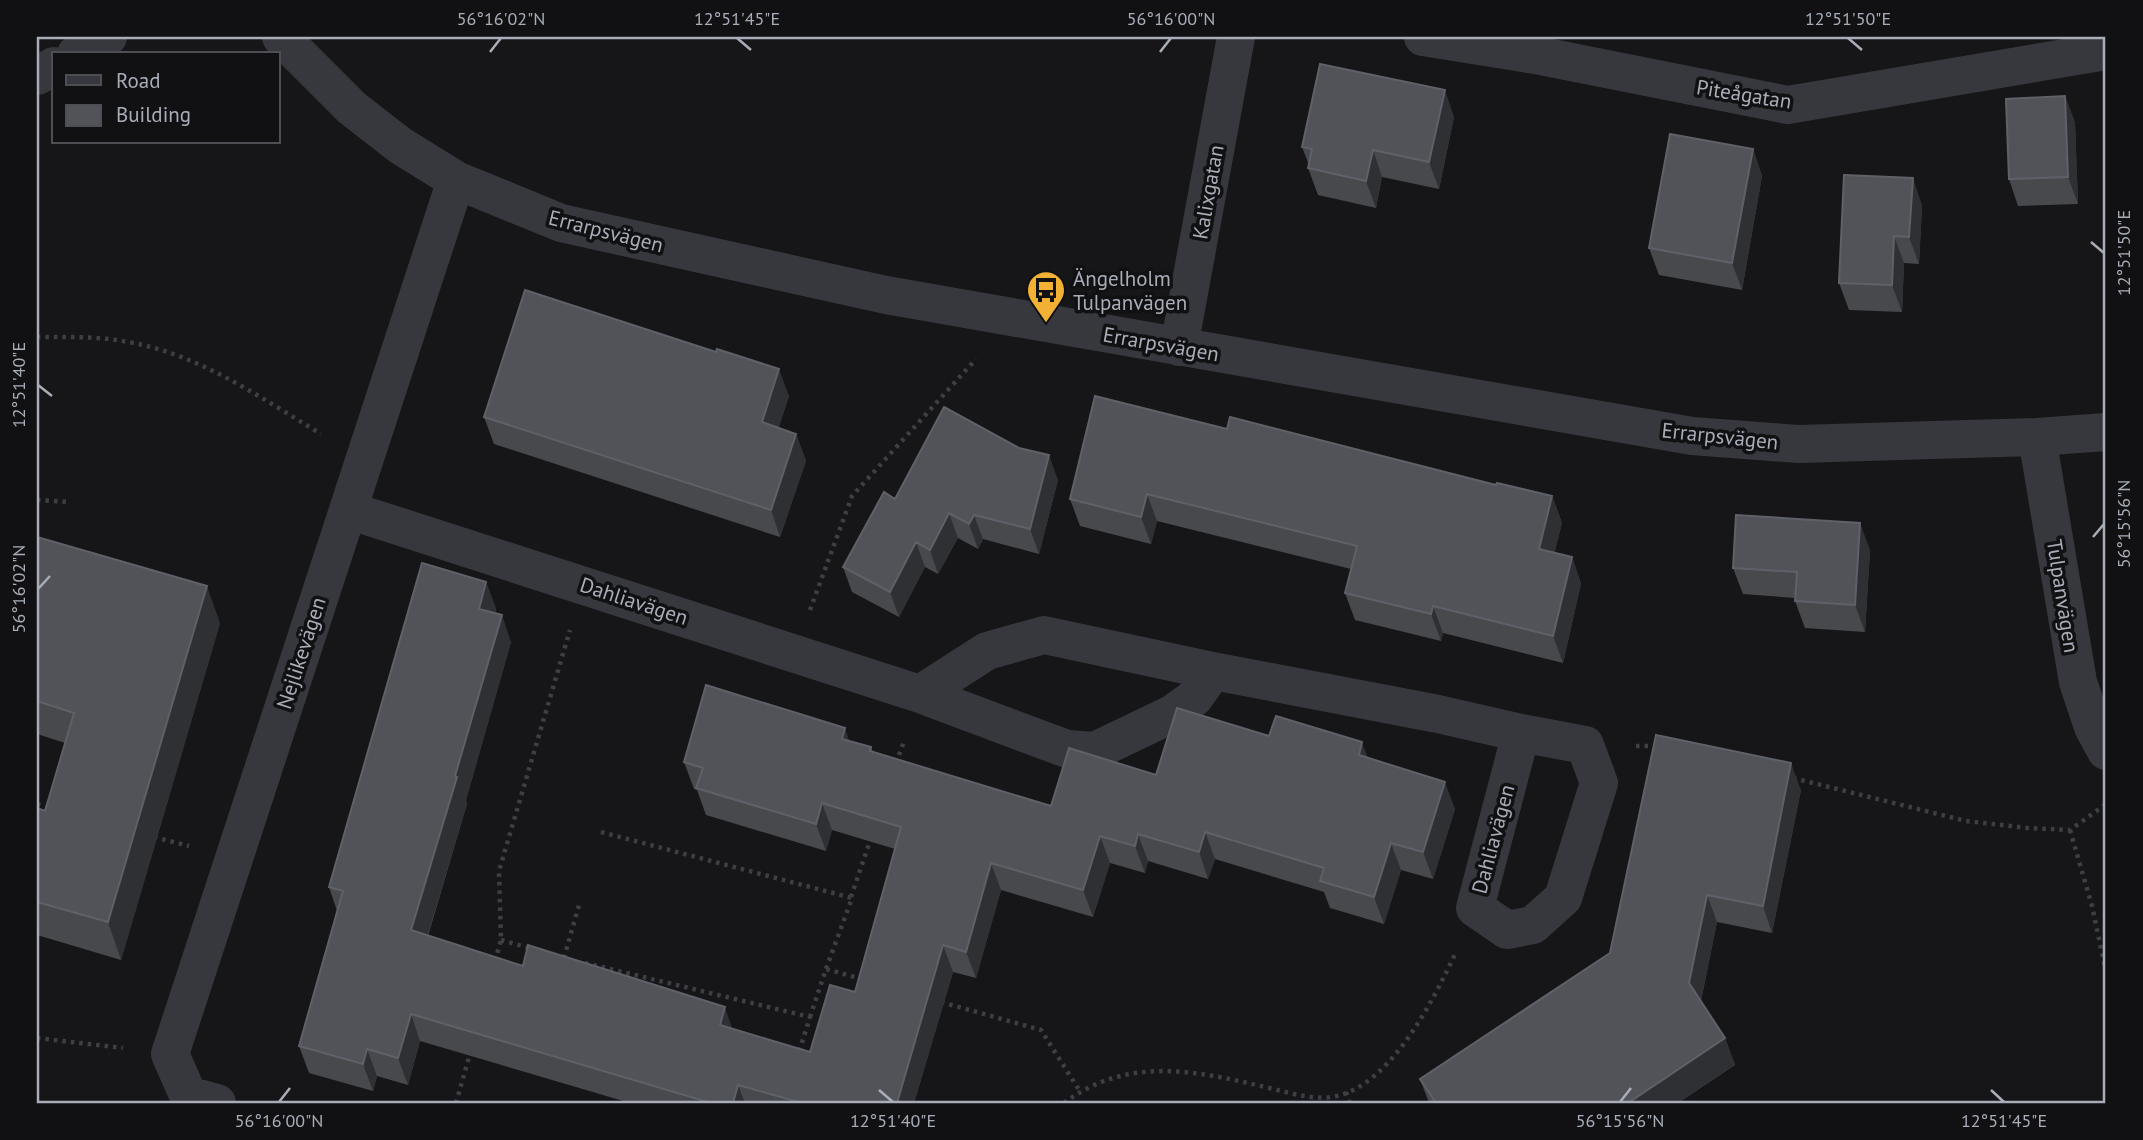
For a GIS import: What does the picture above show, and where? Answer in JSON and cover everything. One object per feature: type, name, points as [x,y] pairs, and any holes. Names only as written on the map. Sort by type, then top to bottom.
[{"type":"street","points":[[80,52],[108,37]]},
{"type":"street","name":"Errarpsvägen","points":[[281,37],[352,108],[401,146],[456,180],[561,223],[886,295],[1692,436],[1799,444],[2037,437],[2106,432]]},
{"type":"street","name":"Kalixgatan","points":[[1180,347],[1236,37]]},
{"type":"street","name":"Piteågatan","points":[[1423,37],[1540,46],[1788,105],[2106,51]]},
{"type":"street","name":"Nejlikevägen","points":[[170,1054],[456,180]]},
{"type":"street","name":"Tulpanvägen","points":[[2037,437],[2077,682],[2093,727],[2106,751]]},
{"type":"street","name":"Dahliavägen","points":[[348,510],[920,694],[1066,749],[1095,751],[1172,714],[1194,698],[1213,670]]},
{"type":"street","points":[[920,694],[987,651],[1044,635],[1585,745]]},
{"type":"street","name":"Dahliavägen","points":[[1521,733],[1475,908],[1507,930],[1533,925],[1563,898],[1599,783],[1585,745]]},
{"type":"street","points":[[170,1054],[188,1096],[217,1103]]},
{"type":"path","points":[[794,653],[852,496],[1014,318]]},
{"type":"path","points":[[37,337],[78,337],[128,342],[194,362],[228,379],[364,460]]},
{"type":"path","points":[[37,500],[70,502]]},
{"type":"path","points":[[494,965],[501,940],[499,871],[583,585]]},
{"type":"path","points":[[894,770],[920,694]]},
{"type":"path","points":[[1585,745],[1666,746]]},
{"type":"path","points":[[1781,775],[1966,821],[2028,828],[2070,830],[2106,804]]},
{"type":"path","points":[[37,804],[63,811]]},
{"type":"path","points":[[2070,830],[2092,906],[2106,972]]},
{"type":"path","points":[[601,832],[852,898],[799,1054]]},
{"type":"path","points":[[142,833],[234,859]]},
{"type":"path","points":[[851,897],[873,834]]},
{"type":"path","points":[[564,958],[579,905]]},
{"type":"path","points":[[1064,1103],[1095,1085],[1154,1070],[1212,1074],[1315,1099],[1339,1096],[1362,1084],[1380,1070],[1413,1032],[1433,998],[1475,908]]},
{"type":"path","points":[[501,940],[539,951]]},
{"type":"path","points":[[552,955],[810,1017]]},
{"type":"path","points":[[826,969],[866,981]]},
{"type":"path","points":[[933,1000],[1041,1030],[1081,1093]]},
{"type":"path","points":[[37,1038],[170,1054]]},
{"type":"path","points":[[456,1103],[474,1041]]},
{"type":"path","points":[[1346,1092],[1350,1103]]},
{"type":"building","points":[[1320,64],[1445,90],[1429,162],[1373,150],[1366,181],[1308,168],[1312,149],[1302,147]]},
{"type":"building","points":[[2065,96],[2068,177],[2009,179],[2006,99]]},
{"type":"building","points":[[1670,134],[1753,149],[1732,263],[1649,248]]},
{"type":"building","points":[[1844,175],[1913,178],[1909,237],[1894,236],[1892,285],[1839,283]]},
{"type":"building","points":[[525,290],[716,352],[717,349],[779,369],[762,422],[796,434],[771,510],[484,417]]},
{"type":"building","points":[[1095,396],[1227,429],[1230,417],[1496,485],[1497,483],[1552,496],[1539,549],[1572,557],[1553,636],[1433,606],[1431,614],[1345,593],[1357,546],[1147,494],[1141,517],[1070,499]]},
{"type":"building","points":[[944,407],[1019,448],[1049,455],[1030,529],[974,515],[969,524],[949,513],[930,550],[916,542],[890,592],[843,567],[884,492],[895,499]]},
{"type":"building","points":[[1736,515],[1860,523],[1855,605],[1795,601],[1797,572],[1733,568]]},
{"type":"building","points":[[37,537],[207,586],[108,922],[37,902],[37,808],[45,811],[74,713],[37,701]]},
{"type":"building","points":[[422,563],[486,582],[479,609],[502,615],[411,930],[523,966],[528,945],[725,1007],[720,1025],[810,1052],[830,985],[855,992],[901,827],[822,803],[816,824],[696,788],[703,768],[684,762],[706,685],[845,728],[842,739],[871,747],[870,751],[1051,806],[1069,748],[1156,775],[1177,708],[1269,736],[1276,716],[1362,742],[1359,755],[1445,782],[1423,852],[1391,843],[1374,897],[1320,881],[1324,868],[1205,832],[1199,852],[1138,834],[1135,846],[1100,836],[1083,890],[991,863],[966,952],[943,945],[897,1103],[802,1103],[738,1085],[733,1103],[711,1103],[411,1014],[398,1058],[367,1049],[363,1064],[299,1046],[343,891],[329,887]]},
{"type":"building","points":[[1656,735],[1791,763],[1763,906],[1707,895],[1689,983],[1725,1038],[1628,1103],[1436,1103],[1420,1079],[1610,953]]},
{"type":"place","name":"Ängelholm Tulpanvägen","points":[[1046,324]]}]
